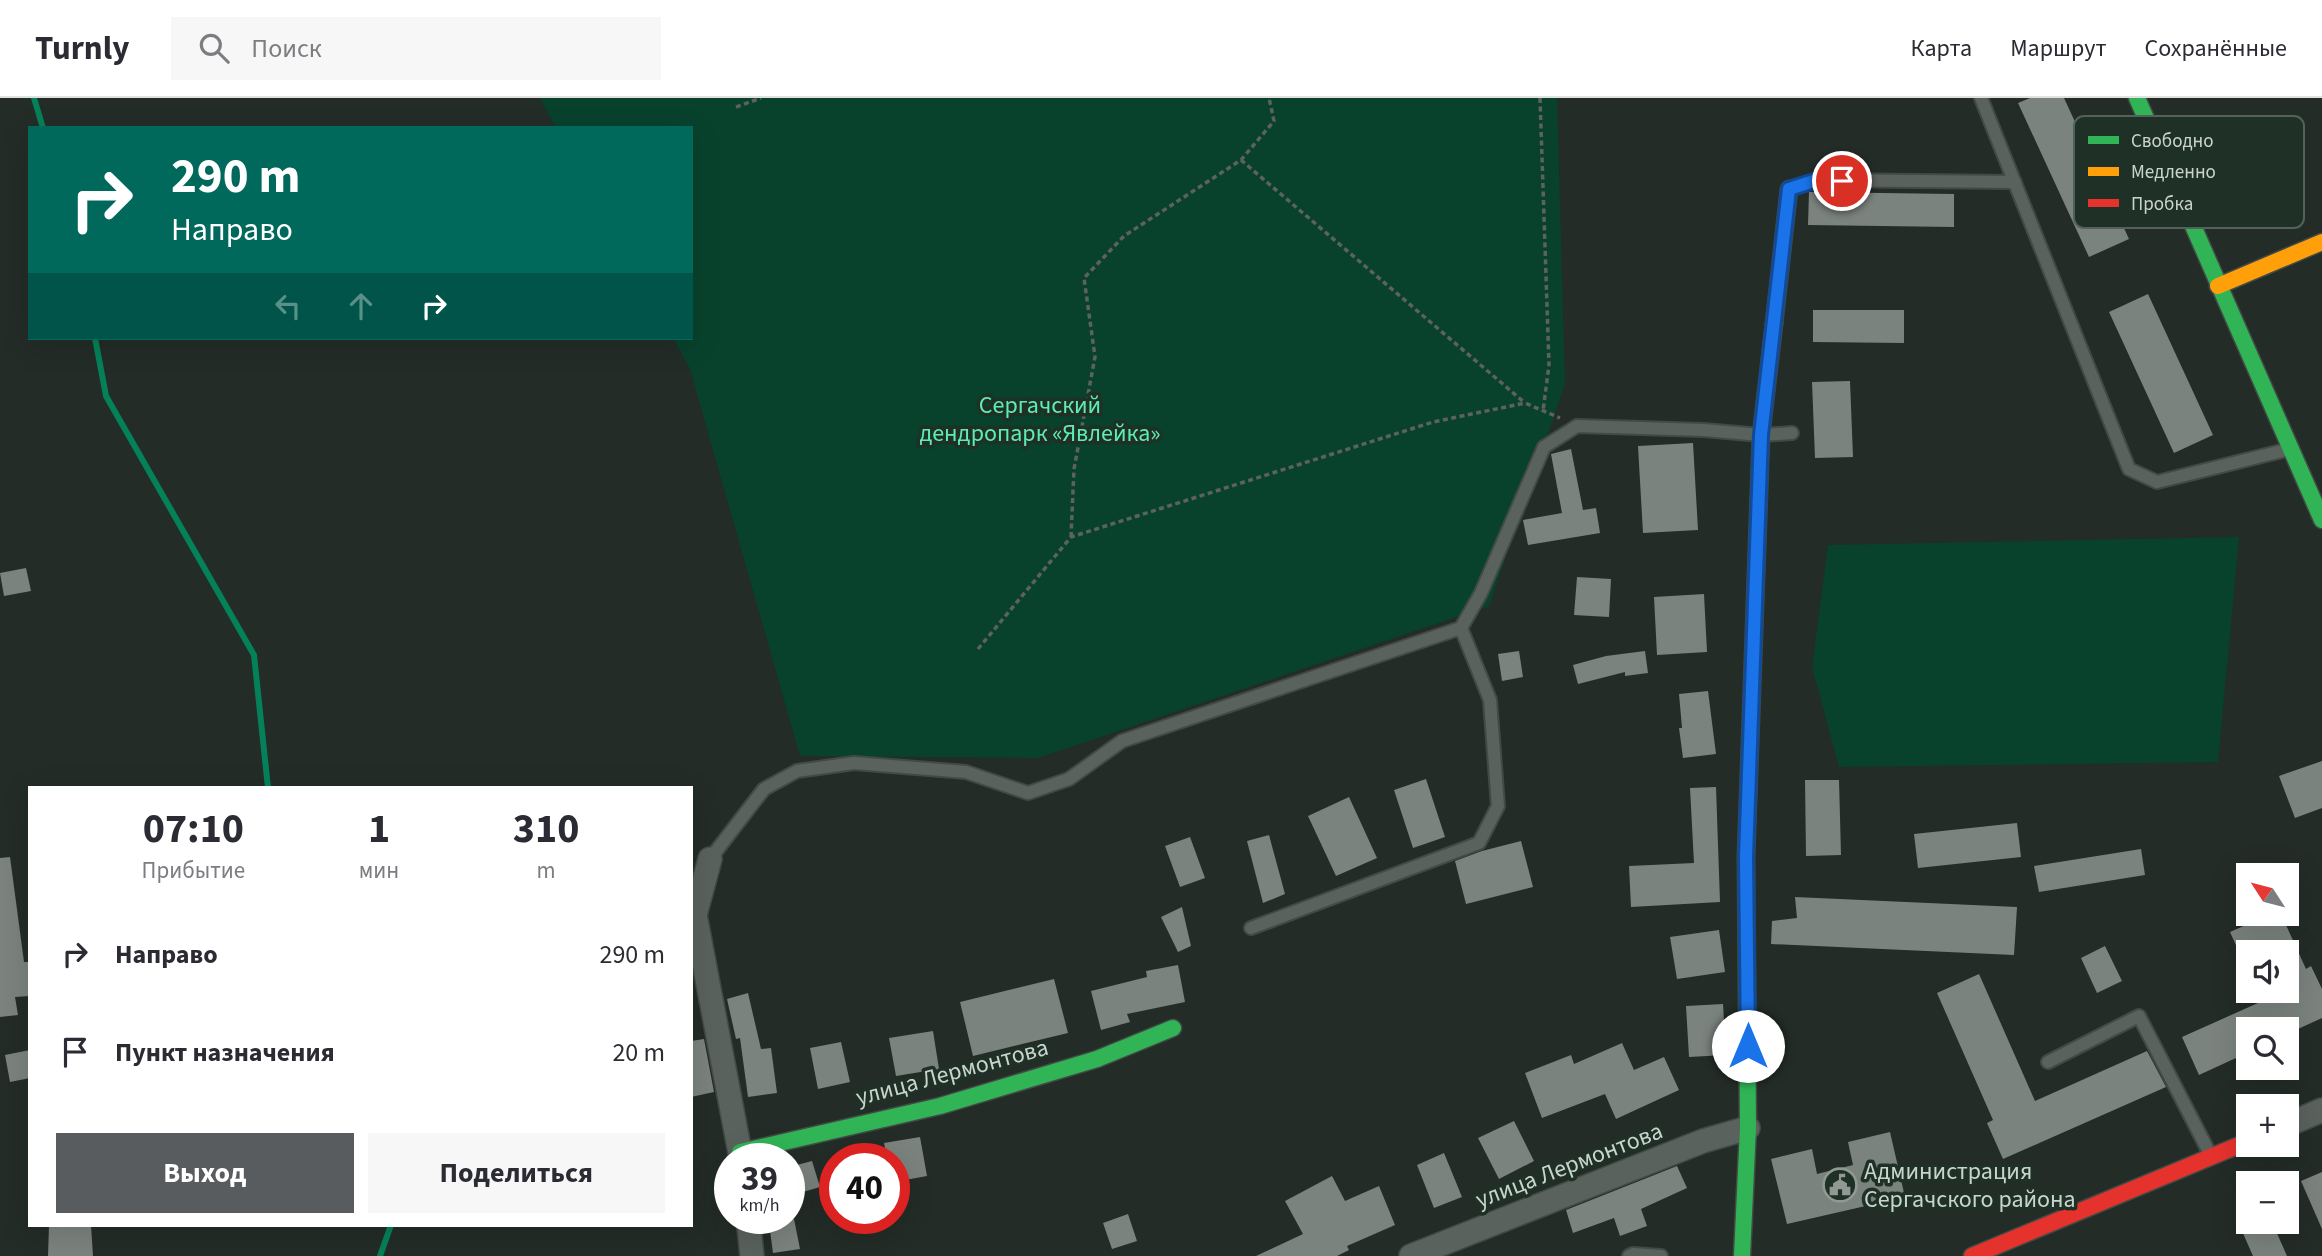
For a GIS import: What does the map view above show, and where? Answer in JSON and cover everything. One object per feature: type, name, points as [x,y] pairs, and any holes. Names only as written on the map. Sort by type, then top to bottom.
[{"type":"street","points":[[2137,98],[2145,116]]},
{"type":"street","points":[[1742,1256],[1748,1128],[1746,857],[1761,435],[1789,189]]},
{"type":"street","points":[[2193,228],[2322,520]]},
{"type":"street","points":[[2218,286],[2322,242]]},
{"type":"street","name":"улица Лермонтова","points":[[710,859],[695,915],[739,1143]]},
{"type":"street","name":"улица Лермонтова","points":[[793,1143],[940,1106],[1097,1059],[1173,1028]]},
{"type":"street","points":[[2299,1120],[2322,1110]]},
{"type":"street","name":"улица Лермонтова","points":[[1411,1256],[1703,1141],[1748,1128]]},
{"type":"street","points":[[1972,1256],[2236,1146]]},
{"type":"street","points":[[750,1234],[752,1256]]},
{"type":"lane","points":[[1981,98],[2129,469],[2157,482],[2290,448]]},
{"type":"lane","points":[[1789,189],[1817,180],[2015,182]]},
{"type":"lane","points":[[710,859],[764,789],[797,771],[854,763],[966,772],[1028,793],[1069,779],[1122,741],[1461,628],[1481,593],[1544,447],[1577,426],[1704,430],[1761,435],[1792,433]]},
{"type":"lane","points":[[1251,928],[1479,843],[1498,806],[1490,700],[1461,628]]},
{"type":"lane","points":[[2048,1062],[2139,1016],[2212,1156]]},
{"type":"lane","points":[[1629,1256],[1661,1256]]},
{"type":"path","points":[[736,107],[761,98]]},
{"type":"path","points":[[1071,537],[1074,469],[1095,357],[1084,278],[1124,236],[1241,160],[1274,121],[1269,98]]},
{"type":"path","points":[[1540,98],[1549,365],[1543,411]]},
{"type":"path","points":[[1241,160],[1525,403],[1577,426]]},
{"type":"path","points":[[978,649],[1071,537],[1433,422],[1525,403]]},
{"type":"green space","name":"Сергачский дендропарк «Явлейка»","points":[[540,98],[1557,98],[1565,384],[1489,606],[1038,758],[800,756],[690,369],[674,340],[693,340],[693,126],[555,126]]},
{"type":"green space","points":[[2239,537],[2218,762],[1839,767],[1812,667],[1828,545]]},
{"type":"building","points":[[2030,98],[2064,98],[2074,120],[2074,224],[2018,103]]},
{"type":"building","points":[[1809,192],[1954,194],[1954,227],[1808,225]]},
{"type":"building","points":[[2076,228],[2124,228],[2129,239],[2089,257]]},
{"type":"building","points":[[2148,294],[2213,435],[2174,453],[2109,312]]},
{"type":"building","points":[[1813,310],[1904,310],[1904,343],[1813,342]]},
{"type":"building","points":[[1850,381],[1853,457],[1815,458],[1812,382]]},
{"type":"building","points":[[1693,443],[1698,530],[1643,533],[1638,446]]},
{"type":"building","points":[[1571,449],[1583,510],[1596,508],[1600,533],[1528,545],[1523,520],[1562,513],[1551,454]]},
{"type":"building","points":[[26,568],[31,591],[4,596],[0,573]]},
{"type":"building","points":[[1577,577],[1611,579],[1609,617],[1574,615]]},
{"type":"building","points":[[1704,594],[1707,652],[1657,655],[1654,597]]},
{"type":"building","points":[[1519,651],[1523,677],[1502,681],[1498,654]]},
{"type":"building","points":[[1645,651],[1648,673],[1625,676],[1625,672],[1578,684],[1573,665],[1606,656]]},
{"type":"building","points":[[1708,691],[1716,754],[1683,758],[1679,728],[1682,728],[1679,694]]},
{"type":"building","points":[[2322,761],[2322,808],[2295,818],[2279,776]]},
{"type":"building","points":[[1426,779],[1445,837],[1413,848],[1394,790]]},
{"type":"building","points":[[1805,780],[1839,780],[1841,855],[1806,856]]},
{"type":"building","points":[[1716,787],[1720,902],[1631,907],[1629,866],[1694,863],[1690,788]]},
{"type":"building","points":[[1349,797],[1377,858],[1336,876],[1308,816]]},
{"type":"building","points":[[2017,823],[2021,857],[1918,868],[1914,834]]},
{"type":"building","points":[[1269,835],[1285,894],[1263,903],[1247,841]]},
{"type":"building","points":[[1190,837],[1205,878],[1180,887],[1165,846]]},
{"type":"building","points":[[1521,841],[1533,887],[1466,904],[1455,861]]},
{"type":"building","points":[[2141,849],[2145,875],[2039,892],[2034,866]]},
{"type":"building","points":[[10,857],[24,962],[28,962],[28,996],[15,997],[18,1015],[0,1017],[0,858]]},
{"type":"building","points":[[1795,897],[2017,907],[2014,955],[1771,944],[1772,921],[1797,918]]},
{"type":"building","points":[[1182,907],[1191,946],[1178,952],[1161,917]]},
{"type":"building","points":[[2244,926],[2286,926],[2293,940],[2236,940],[2236,945],[2230,932]]},
{"type":"building","points":[[1719,930],[1725,972],[1677,979],[1670,937]]},
{"type":"building","points":[[2105,946],[2122,981],[2097,993],[2081,958]]},
{"type":"building","points":[[2299,954],[2306,969],[2311,966],[2322,989],[2322,1018],[2299,1029],[2299,1017],[2236,1017],[2236,1058],[2199,1075],[2182,1037],[2258,1003],[2299,1003]]},
{"type":"building","points":[[1178,965],[1185,1002],[1127,1014],[1130,1022],[1101,1030],[1091,991],[1147,977],[1146,971]]},
{"type":"building","points":[[1979,974],[2035,1101],[2147,1051],[2166,1087],[2003,1159],[1987,1123],[1993,1120],[1937,993]]},
{"type":"building","points":[[1054,979],[1068,1033],[973,1056],[960,1002]]},
{"type":"building","points":[[748,993],[761,1049],[771,1048],[777,1093],[748,1097],[740,1038],[736,1039],[727,999]]},
{"type":"building","points":[[1723,1004],[1726,1055],[1689,1057],[1686,1006]]},
{"type":"building","points":[[933,1031],[939,1069],[896,1076],[889,1038]]},
{"type":"building","points":[[704,1039],[714,1092],[693,1097],[693,1041]]},
{"type":"building","points":[[841,1042],[850,1082],[818,1089],[810,1048]]},
{"type":"building","points":[[1622,1043],[1634,1070],[1664,1057],[1679,1090],[1616,1119],[1605,1094],[1542,1118],[1525,1073],[1571,1055],[1574,1064]]},
{"type":"building","points":[[28,1050],[28,1078],[10,1082],[5,1055]]},
{"type":"building","points":[[1514,1121],[1534,1161],[1499,1179],[1478,1138]]},
{"type":"building","name":"Администрация Сергачского района","points":[[1890,1132],[1905,1197],[1787,1224],[1771,1159],[1812,1149],[1817,1174],[1853,1165],[1848,1142]]},
{"type":"building","points":[[920,1137],[927,1176],[910,1179],[910,1143],[884,1143]]},
{"type":"building","points":[[1444,1153],[1462,1197],[1434,1208],[1417,1165]]},
{"type":"building","points":[[812,1161],[819,1187],[805,1191],[805,1163]]},
{"type":"building","points":[[1677,1166],[1687,1188],[1641,1209],[1647,1226],[1620,1236],[1614,1218],[1573,1233],[1566,1210]]},
{"type":"building","points":[[2322,1172],[2322,1229],[2301,1181]]},
{"type":"building","points":[[1332,1176],[1345,1201],[1379,1186],[1395,1225],[1347,1246],[1349,1250],[1337,1256],[1256,1256],[1303,1234],[1285,1201]]},
{"type":"building","points":[[1128,1214],[1137,1241],[1112,1249],[1103,1223]]},
{"type":"building","points":[[49,1227],[91,1227],[93,1256],[48,1256]]},
{"type":"building","points":[[770,1234],[797,1234],[800,1249],[773,1253]]},
{"type":"building","points":[[2243,1234],[2277,1234],[2287,1256],[2253,1256]]},
{"type":"waterway","points":[[34,98],[42,126]]},
{"type":"waterway","points":[[95,340],[106,396],[254,655],[268,786]]},
{"type":"waterway","points":[[380,1256],[390,1227]]},
{"type":"traffic: fast","points":[[2137,98],[2145,116]]},
{"type":"traffic: fast","points":[[2194,228],[2322,520]]},
{"type":"traffic: fast","points":[[1742,1256],[1748,1128],[1746,857],[1761,435],[1774,324]]},
{"type":"traffic: fast","points":[[779,1143],[940,1106],[1097,1059],[1173,1028]]},
{"type":"traffic: slow","points":[[2218,286],[2322,242]]},
{"type":"traffic: jam","points":[[1774,324],[1789,189]]},
{"type":"traffic: jam","points":[[1972,1256],[2236,1146]]},
{"type":"place","name":"Администрация Сергачского района","points":[[1840,1185]]},
{"type":"route","points":[[1748,1046],[1746,857],[1761,435],[1789,189],[1817,180],[1842,181]]}]
